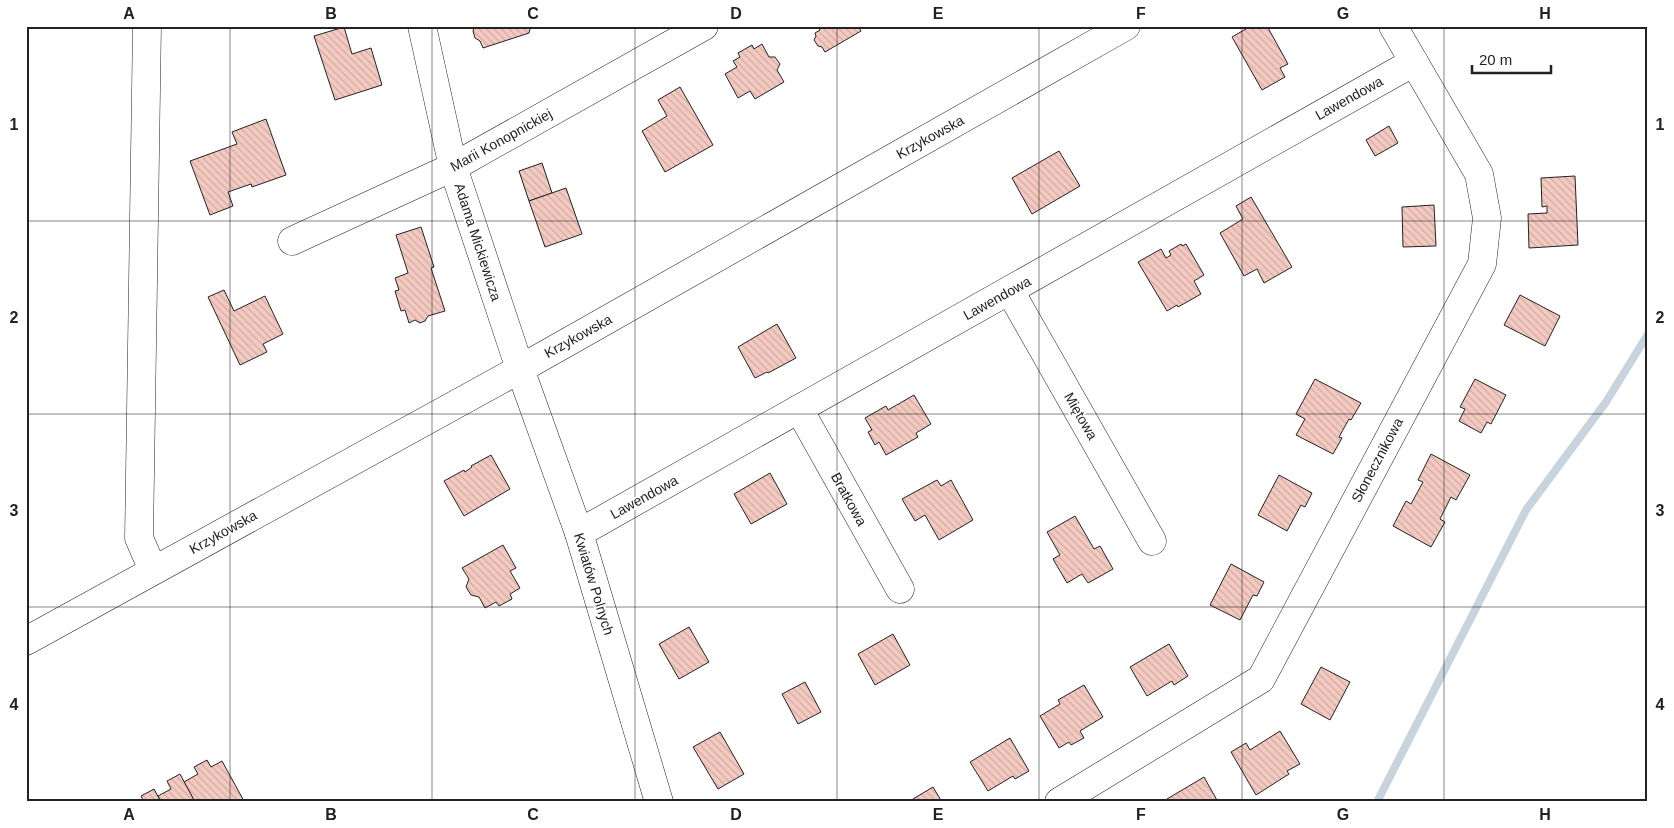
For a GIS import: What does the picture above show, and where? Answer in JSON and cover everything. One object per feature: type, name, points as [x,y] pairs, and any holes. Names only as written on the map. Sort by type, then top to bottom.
[{"type":"street","points":[[147,26],[139,538],[153,570]]},
{"type":"street","name":"Adama Mickiewicza","points":[[422,26],[453,167],[520,369]]},
{"type":"street","name":"Marii Konopnickiej","points":[[292,241],[453,167],[704,26]]},
{"type":"street","name":"Krzykowska","points":[[26,641],[520,369],[1126,26]]},
{"type":"street","name":"Słonecznikowa","points":[[1058,802],[1260,679],[1482,264],[1487,218],[1479,174],[1393,26]]},
{"type":"street","name":"Lawendowa","points":[[579,533],[1414,62]]},
{"type":"street","name":"Miętowa","points":[[1010,290],[1152,541]]},
{"type":"street","name":"Kwiatów Polnych","points":[[520,369],[579,533],[659,802]]},
{"type":"street","name":"Bratkowa","points":[[799,409],[900,589]]},
{"type":"building","points":[[475,26],[531,26],[529,33],[483,48],[480,41],[475,38],[473,31]]},
{"type":"building","points":[[818,26],[858,26],[861,31],[825,52],[814,40],[815,33],[820,30]]},
{"type":"building","points":[[1251,26],[1267,26],[1288,64],[1280,68],[1285,77],[1262,90],[1232,37]]},
{"type":"building","points":[[344,27],[352,54],[371,48],[382,85],[335,100],[314,36]]},
{"type":"building","points":[[762,44],[769,57],[775,57],[780,64],[777,70],[784,82],[755,99],[750,91],[738,98],[725,74],[737,67],[733,61],[740,57],[738,53],[752,45],[754,49]]},
{"type":"building","points":[[680,87],[713,145],[665,172],[642,131],[667,116],[658,100]]},
{"type":"building","points":[[266,119],[286,175],[252,187],[251,184],[228,192],[233,206],[210,215],[190,161],[237,144],[232,132]]},
{"type":"building","points":[[1389,126],[1398,143],[1375,156],[1366,140]]},
{"type":"building","points":[[1059,151],[1080,186],[1032,214],[1012,178]]},
{"type":"building","points":[[542,163],[552,193],[529,201],[519,171]]},
{"type":"building","points":[[1575,176],[1578,245],[1529,248],[1528,214],[1547,213],[1547,206],[1542,207],[1541,178]]},
{"type":"building","points":[[566,188],[582,234],[545,247],[529,201]]},
{"type":"building","points":[[1251,197],[1292,267],[1264,283],[1257,269],[1244,276],[1220,233],[1243,219],[1236,206]]},
{"type":"building","points":[[1434,205],[1436,246],[1403,247],[1402,207]]},
{"type":"building","points":[[421,227],[434,267],[431,268],[445,311],[428,316],[425,321],[420,323],[415,320],[409,323],[405,310],[401,311],[395,291],[399,290],[395,278],[408,273],[396,235]]},
{"type":"building","points":[[1181,244],[1182,246],[1186,244],[1204,275],[1194,281],[1201,294],[1167,311],[1138,262],[1161,249],[1166,258],[1171,255],[1169,251]]},
{"type":"building","points":[[224,290],[234,311],[265,296],[283,334],[263,344],[267,352],[240,365],[208,297]]},
{"type":"building","points":[[1520,295],[1560,316],[1545,346],[1504,325]]},
{"type":"building","points":[[777,324],[796,358],[755,378],[738,347]]},
{"type":"building","points":[[1315,379],[1361,403],[1339,437],[1342,438],[1333,454],[1296,435],[1305,419],[1296,414]]},
{"type":"building","points":[[1475,379],[1506,395],[1491,424],[1487,422],[1481,433],[1459,421],[1465,409],[1460,407]]},
{"type":"building","points":[[914,395],[931,424],[916,433],[918,437],[886,455],[879,442],[875,445],[868,432],[872,430],[865,418],[886,406],[888,410]]},
{"type":"building","points":[[1431,454],[1470,475],[1456,500],[1451,497],[1440,519],[1445,522],[1431,547],[1393,526],[1406,501],[1411,504],[1423,482],[1418,480]]},
{"type":"building","points":[[491,455],[510,489],[464,516],[444,481],[464,470],[465,472],[471,466]]},
{"type":"building","points":[[770,473],[787,504],[751,524],[734,494]]},
{"type":"building","points":[[1279,475],[1312,493],[1305,507],[1301,505],[1287,531],[1258,515]]},
{"type":"building","points":[[937,480],[941,486],[951,480],[973,520],[939,540],[925,515],[915,521],[902,499]]},
{"type":"building","points":[[1075,516],[1094,549],[1100,546],[1113,569],[1088,583],[1082,574],[1067,583],[1053,559],[1060,555],[1047,532]]},
{"type":"building","points":[[503,545],[516,568],[510,571],[520,588],[510,594],[512,599],[499,606],[496,602],[485,608],[479,597],[471,595],[466,587],[469,579],[462,568]]},
{"type":"building","points":[[1231,564],[1264,582],[1257,596],[1253,595],[1240,620],[1210,605]]},
{"type":"building","points":[[689,627],[709,662],[679,679],[659,644]]},
{"type":"building","points":[[893,634],[910,665],[875,685],[858,654]]},
{"type":"building","points":[[1169,644],[1188,676],[1174,685],[1172,681],[1147,696],[1130,667]]},
{"type":"building","points":[[1321,667],[1350,682],[1330,720],[1301,704]]},
{"type":"building","points":[[805,682],[821,712],[798,724],[782,694]]},
{"type":"building","points":[[1084,685],[1103,717],[1080,731],[1084,738],[1071,745],[1069,742],[1059,748],[1040,716],[1060,704],[1058,700]]},
{"type":"building","points":[[1280,731],[1300,764],[1287,771],[1289,774],[1256,795],[1231,752],[1246,743],[1250,750]]},
{"type":"building","points":[[720,732],[744,774],[718,789],[693,747]]},
{"type":"building","points":[[1010,738],[1029,771],[1015,779],[1013,776],[988,791],[970,762]]},
{"type":"building","points":[[207,760],[211,767],[222,761],[244,801],[195,802],[184,782],[198,774],[194,767]]},
{"type":"building","points":[[180,774],[195,802],[161,802],[158,796],[171,789],[167,781]]},
{"type":"building","points":[[1204,777],[1218,802],[1169,802],[1167,799]]},
{"type":"building","points":[[933,787],[942,802],[908,802]]},
{"type":"building","points":[[154,789],[161,802],[144,802],[141,796]]},
{"type":"waterway","points":[[1377,802],[1526,510],[1606,402],[1648,334]]}]
